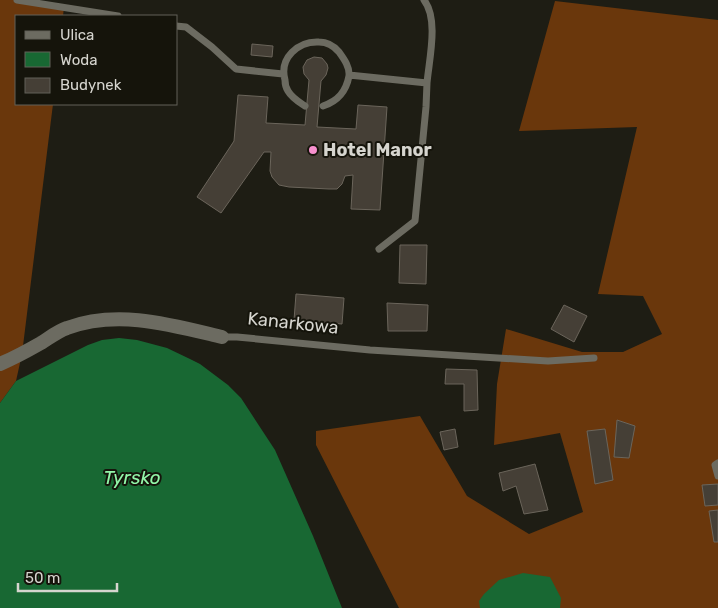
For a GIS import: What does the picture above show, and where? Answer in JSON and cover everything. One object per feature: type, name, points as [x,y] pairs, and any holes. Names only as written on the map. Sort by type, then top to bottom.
[{"type":"street","name":"Kanarkowa","points":[[0,364],[22,354],[66,328],[85,322],[116,318],[168,324],[222,337]]},
{"type":"lane","points":[[17,0],[112,15]]},
{"type":"lane","points":[[379,248],[415,221],[426,107],[426,83],[433,29],[427,4],[424,0]]},
{"type":"lane","points":[[178,26],[186,27],[212,47],[236,70],[283,74]]},
{"type":"lane","points":[[305,106],[298,102],[287,90],[283,74],[285,63],[293,51],[300,45],[311,41],[324,42],[335,47],[346,62],[349,75],[345,90],[340,97],[333,103],[323,106]]},
{"type":"lane","points":[[349,75],[426,83]]},
{"type":"lane","name":"Kanarkowa","points":[[222,337],[237,336],[370,350],[548,361],[594,358]]},
{"type":"lane","points":[[718,463],[715,465],[718,476]]},
{"type":"shaded area","points":[[0,0],[17,0],[64,7],[63,15],[15,15],[15,105],[53,105],[22,354],[16,381],[0,403]]},
{"type":"shaded area","points":[[555,1],[718,20],[718,608],[399,608],[316,445],[316,431],[420,416],[467,496],[529,534],[583,512],[560,433],[494,445],[497,384],[506,329],[582,352],[623,352],[662,334],[643,296],[598,294],[637,127],[519,131]]},
{"type":"water","name":"Tyrsko","points":[[119,338],[137,340],[167,348],[190,359],[200,364],[228,385],[241,398],[275,450],[342,608],[0,608],[0,403],[16,381],[88,345],[102,340]]},
{"type":"water","points":[[523,573],[550,577],[561,598],[560,608],[480,608],[479,601],[499,580]]},
{"type":"building","points":[[252,44],[273,46],[272,57],[251,55]]},
{"type":"building","points":[[314,57],[322,58],[328,68],[326,75],[321,81],[317,127],[356,129],[358,105],[387,107],[380,210],[351,209],[353,175],[345,176],[342,184],[337,189],[279,185],[272,177],[270,171],[271,152],[264,152],[221,213],[197,197],[234,141],[238,95],[268,97],[266,123],[305,125],[309,80],[304,74],[303,67],[307,60]]},
{"type":"building","points":[[400,245],[427,245],[426,284],[399,283]]},
{"type":"building","points":[[296,294],[344,298],[342,324],[294,320]]},
{"type":"building","points":[[387,303],[428,305],[427,331],[388,331]]},
{"type":"building","points":[[564,305],[587,316],[574,342],[551,329]]},
{"type":"building","points":[[446,369],[477,370],[478,410],[464,411],[464,384],[445,384]]},
{"type":"building","points":[[617,420],[635,426],[629,458],[614,457]]},
{"type":"building","points":[[455,429],[458,447],[444,450],[440,432]]},
{"type":"building","points":[[605,429],[613,480],[595,484],[587,431]]},
{"type":"building","points":[[535,464],[548,510],[524,514],[516,486],[503,491],[499,473]]},
{"type":"building","points":[[718,484],[718,505],[705,506],[702,485]]},
{"type":"building","points":[[718,510],[718,542],[714,542],[709,511]]},
{"type":"place","name":"Hotel Manor","points":[[313,150]]}]
